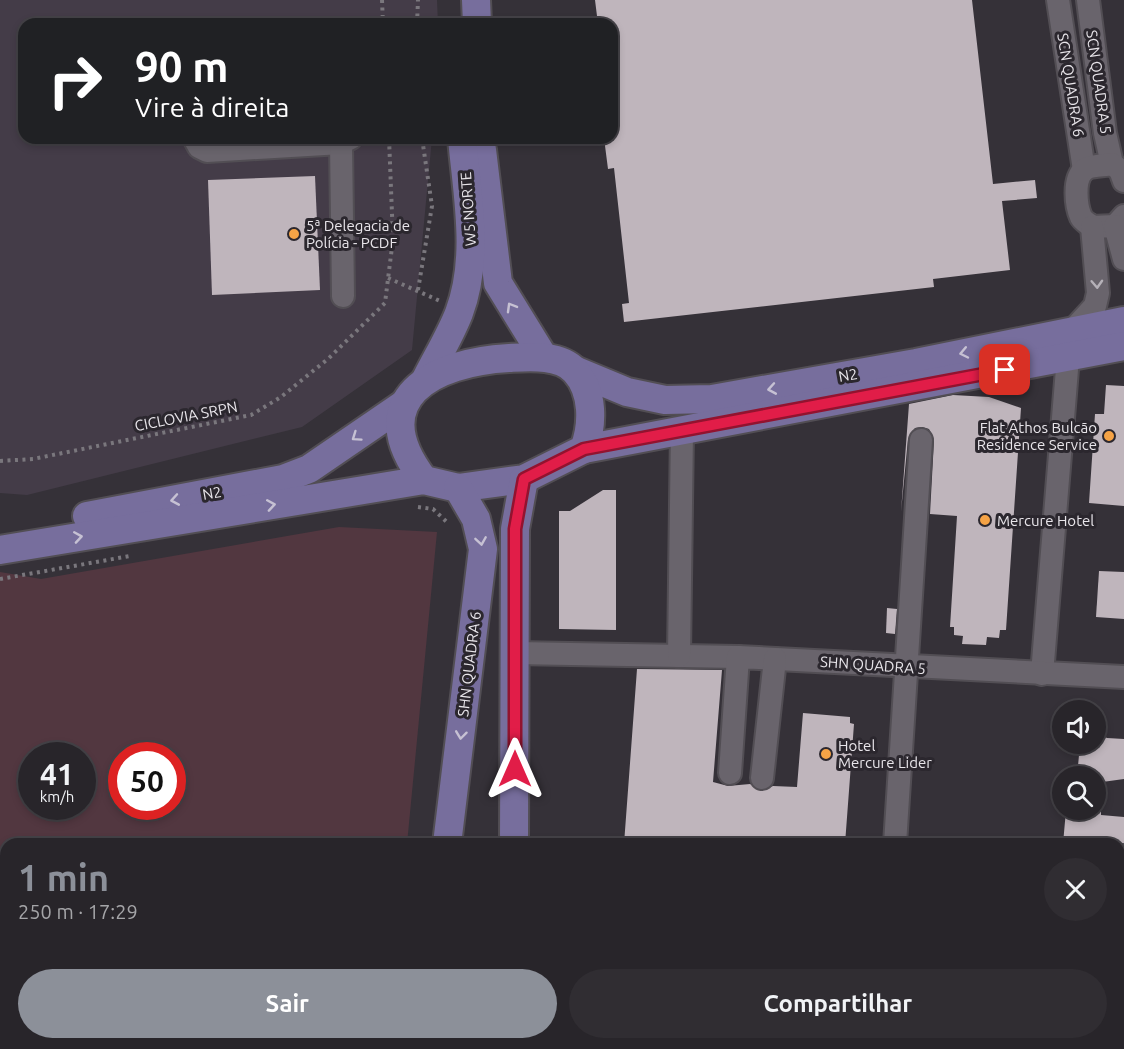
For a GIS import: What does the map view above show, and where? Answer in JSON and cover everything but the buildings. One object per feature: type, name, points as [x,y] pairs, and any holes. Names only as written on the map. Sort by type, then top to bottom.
[{"type":"main road","points":[[458,0],[458,18]]},
{"type":"main road","points":[[476,0],[477,18]]},
{"type":"main road","name":"W5 NORTE","points":[[426,379],[459,311],[468,279],[472,243],[463,144]]},
{"type":"main road","name":"W5 NORTE","points":[[482,144],[498,283],[543,356]]},
{"type":"main road","name":"N2","points":[[584,449],[1070,344],[1124,321]]},
{"type":"main road","name":"N2","points":[[574,369],[627,392],[665,400],[712,399],[916,363],[1070,344],[1124,346]]},
{"type":"main road","points":[[543,356],[574,369],[585,391],[591,419],[584,449],[524,479],[458,488],[424,480],[411,463],[402,441],[399,421],[404,404],[426,379],[457,364],[488,359],[543,356]]},
{"type":"main road","name":"N2","points":[[0,531],[283,479],[309,469],[404,404]]},
{"type":"main road","points":[[514,838],[515,529],[524,479]]},
{"type":"main road","name":"N2","points":[[0,550],[424,480]]},
{"type":"main road","name":"SHN QUADRA 6","points":[[452,838],[483,549],[476,519],[458,488]]},
{"type":"street","name":"SCN QUADRA 6","points":[[1058,0],[1084,170]]},
{"type":"street","name":"SCN QUADRA 5","points":[[1088,0],[1105,133],[1118,173]]},
{"type":"street","points":[[197,144],[207,151],[304,144]]},
{"type":"street","points":[[343,296],[346,144]]},
{"type":"street","points":[[1042,674],[1070,344],[1095,306],[1098,292],[1092,227],[1082,217],[1076,194],[1079,178],[1084,170],[1118,173]]},
{"type":"street","points":[[1092,227],[1119,221],[1124,259]]},
{"type":"street","points":[[679,656],[681,429]]},
{"type":"street","points":[[895,838],[921,440]]},
{"type":"street","name":"SHN QUADRA 5","points":[[515,653],[738,657],[906,668],[1124,677]]},
{"type":"street","points":[[730,773],[738,657]]},
{"type":"street","points":[[762,778],[775,659]]},
{"type":"path","points":[[382,0],[383,18]]},
{"type":"path","points":[[417,18],[418,0]]},
{"type":"path","name":"CICLOVIA SRPN","points":[[0,461],[33,459],[251,415],[281,397],[329,358],[385,303],[393,239],[389,144]]},
{"type":"path","points":[[418,290],[432,206],[423,144]]},
{"type":"path","points":[[388,278],[459,311]]},
{"type":"path","points":[[417,507],[433,509],[454,529],[458,538],[481,540]]},
{"type":"path","points":[[0,579],[139,554]]},
{"type":"shaded area","points":[[0,0],[437,0],[438,18],[18,18],[18,144],[431,144],[412,350],[302,427],[27,495],[0,493]]},
{"type":"shaded area","points":[[339,527],[437,532],[408,838],[0,838],[0,572],[41,579]]},
{"type":"place","name":"5ª Delegacia de Polícia - PCDF","points":[[294,234]]},
{"type":"place","name":"Flat Athos Bulcão Residence Service","points":[[1109,436]]},
{"type":"place","name":"Mercure Hotel","points":[[985,520]]},
{"type":"place","name":"Hotel Mercure Lider","points":[[826,754]]},
{"type":"route","points":[[515,769],[515,529],[518,502],[524,479],[584,449],[1005,370]]}]
